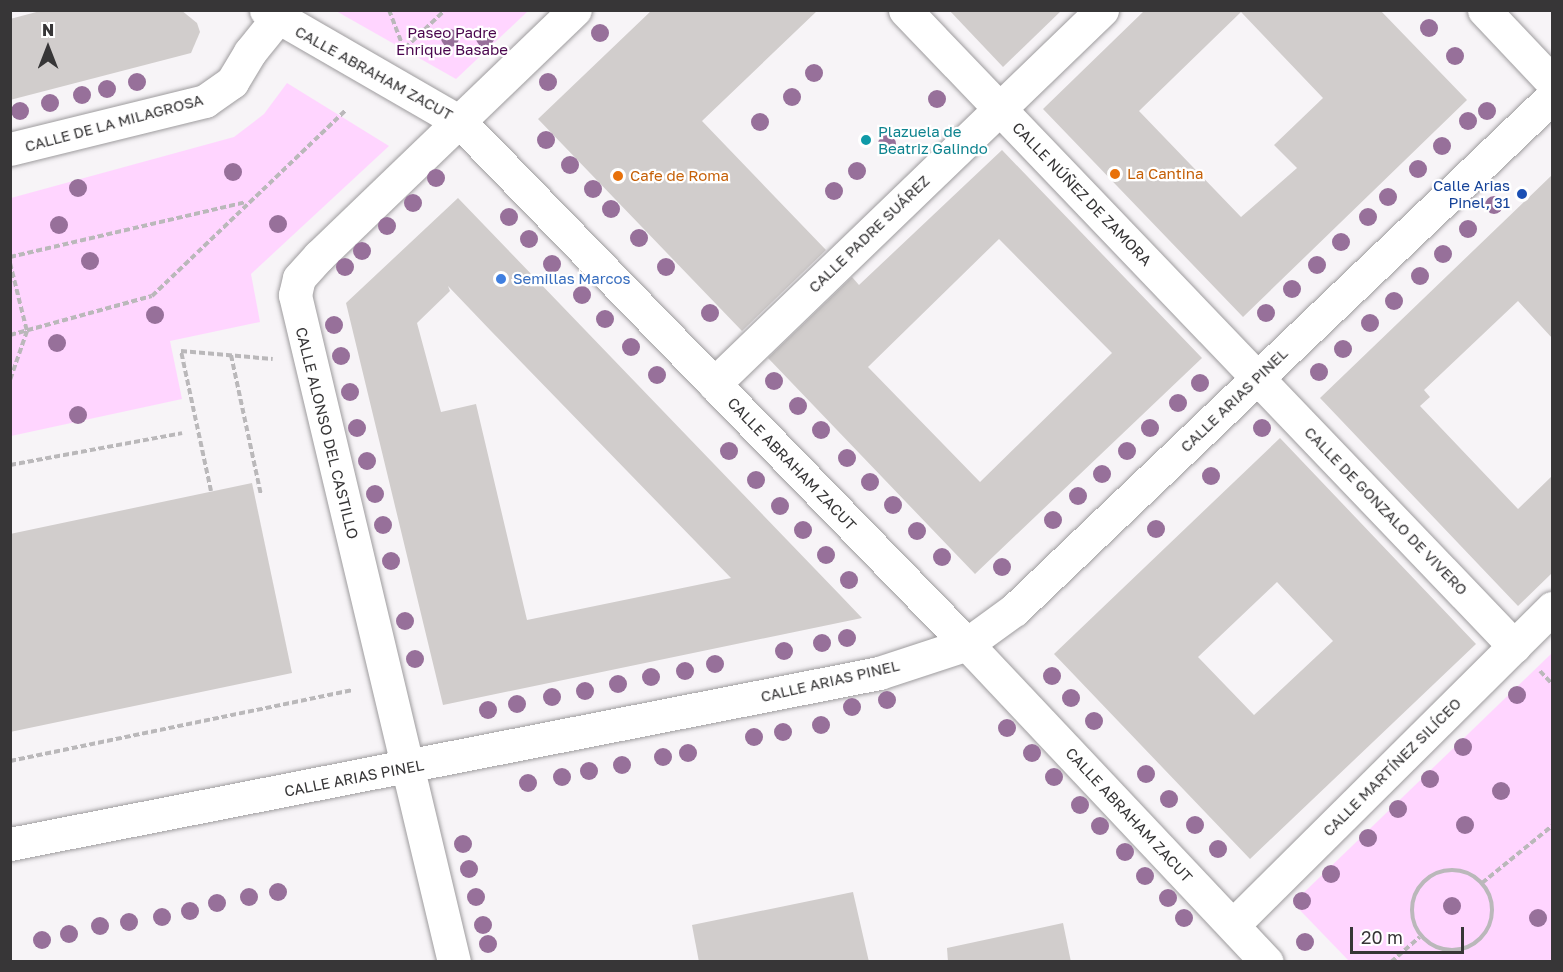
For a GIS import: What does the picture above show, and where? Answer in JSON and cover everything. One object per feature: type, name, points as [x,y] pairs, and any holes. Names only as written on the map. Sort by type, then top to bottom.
[{"type":"street","name":"CALLE ALONSO DEL CASTILLO","points":[[454,962],[410,768],[295,295],[300,278],[319,256],[575,10]]},
{"type":"street","name":"CALLE NÚÑEZ DE ZAMORA","points":[[905,10],[1259,377]]},
{"type":"street","name":"CALLE PADRE SUÁREZ","points":[[714,384],[1102,10]]},
{"type":"street","points":[[1484,10],[1552,82]]},
{"type":"street","name":"CALLE ABRAHAM ZACUT","points":[[276,13],[460,122],[967,644],[1267,962]]},
{"type":"street","name":"CALLE DE LA MILAGROSA","points":[[10,149],[205,101],[232,82],[276,13]]},
{"type":"street","name":"CALLE ARIAS PINEL","points":[[10,844],[410,768],[879,673],[967,644],[1014,610],[1552,97]]},
{"type":"street","name":"CALLE DE GONZALO DE VIVERO","points":[[1259,377],[1514,646]]},
{"type":"street","name":"CALLE MARTÍNEZ SILÍCEO","points":[[1233,925],[1552,608]]},
{"type":"path","points":[[388,10],[404,49]]},
{"type":"path","points":[[399,56],[445,10]]},
{"type":"path","points":[[10,335],[152,296],[247,202],[346,110]]},
{"type":"path","points":[[10,257],[247,202]]},
{"type":"path","points":[[10,262],[27,330],[10,380]]},
{"type":"path","points":[[211,491],[181,351],[278,360]]},
{"type":"path","points":[[231,355],[261,495]]},
{"type":"path","points":[[10,465],[182,433]]},
{"type":"path","points":[[10,761],[358,689]]},
{"type":"path","points":[[1482,883],[1552,826]]},
{"type":"path","points":[[1460,870],[1482,883],[1491,902],[1491,912],[1490,923],[1479,940],[1460,950],[1439,949],[1420,937],[1411,914],[1416,890],[1435,873],[1460,870]]},
{"type":"path","points":[[1391,962],[1420,937]]},
{"type":"green space","name":"Paseo Padre Enrique Basabe","points":[[528,10],[456,79],[336,11]]},
{"type":"green space","points":[[287,83],[389,146],[251,274],[260,322],[170,341],[182,399],[11,436],[11,198],[234,137],[264,114]]},
{"type":"green space","points":[[1552,653],[1552,961],[1349,961],[1293,903]]},
{"type":"building","points":[[44,10],[181,10],[197,23],[200,32],[191,53],[10,100],[10,19]]},
{"type":"building","points":[[652,10],[818,10],[702,121],[826,250],[742,331],[538,119]]},
{"type":"building","points":[[949,10],[1062,10],[1003,67]]},
{"type":"building","points":[[1145,10],[1380,10],[1467,100],[1243,317],[1043,109]],"holes":[[[1241,12],[1323,98],[1274,145],[1297,168],[1241,217],[1139,111]]]},
{"type":"building","points":[[1002,150],[1202,358],[975,574],[768,358],[852,277],[859,285]],"holes":[[[999,239],[1112,353],[980,482],[868,367]]]},
{"type":"building","points":[[1552,175],[1552,338],[1518,301],[1424,390],[1430,397],[1420,406],[1518,509],[1552,476],[1552,573],[1518,606],[1320,398]]},
{"type":"building","points":[[458,198],[862,618],[443,705],[346,303]],"holes":[[[448,286],[731,578],[527,620],[476,404],[441,412],[417,323],[450,291]]]},
{"type":"building","points":[[1280,438],[1476,644],[1250,859],[1054,654]],"holes":[[[1277,582],[1333,641],[1254,715],[1198,657]]]},
{"type":"building","points":[[252,483],[292,673],[10,732],[10,534]]},
{"type":"building","points":[[853,892],[869,962],[699,962],[692,925]]},
{"type":"building","points":[[1063,923],[1071,962],[948,962],[947,948]]},
{"type":"place","name":"Plazuela de Beatriz Galindo","points":[[866,140]]},
{"type":"place","name":"La Cantina","points":[[1115,174]]},
{"type":"place","name":"Cafe de Roma","points":[[618,176]]},
{"type":"place","name":"Calle Arias Pinel, 31","points":[[1522,194]]},
{"type":"place","name":"Semillas Marcos","points":[[501,279]]}]
